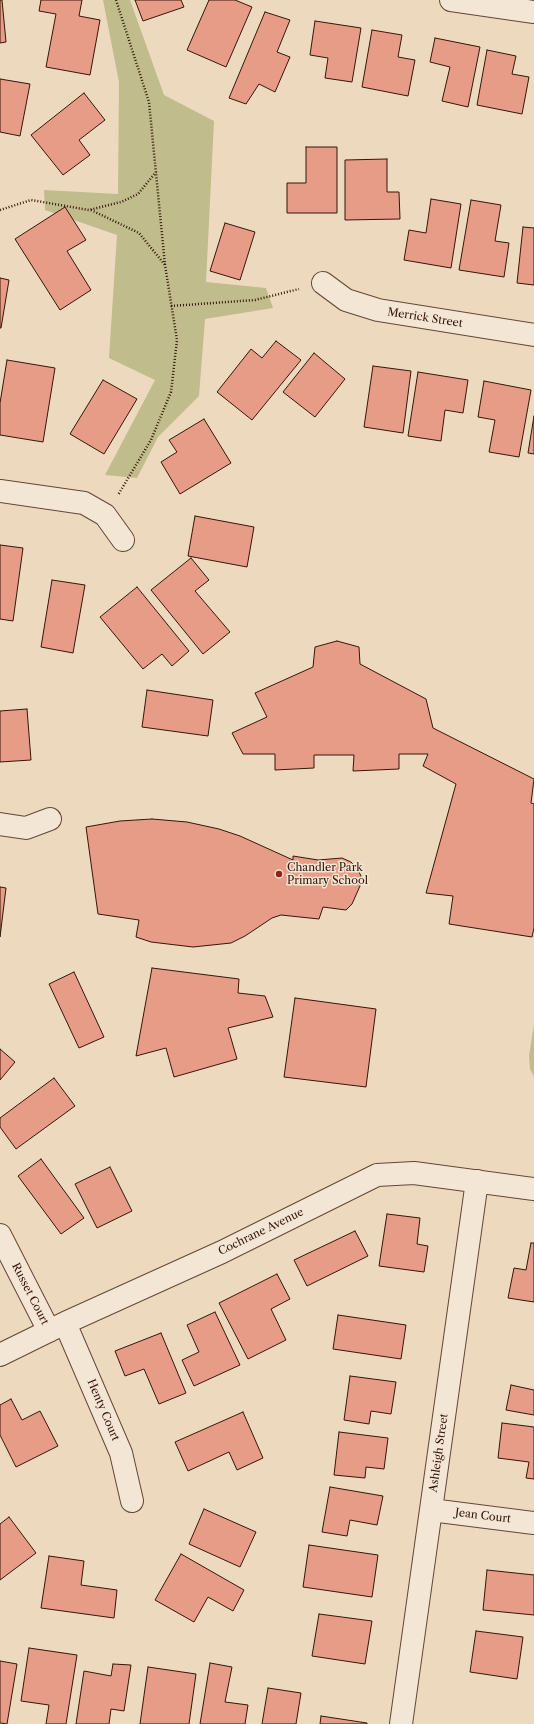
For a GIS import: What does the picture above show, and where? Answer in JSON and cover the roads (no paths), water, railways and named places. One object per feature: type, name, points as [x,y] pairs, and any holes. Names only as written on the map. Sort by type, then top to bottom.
[{"type":"street","points":[[450,0],[534,12]]},
{"type":"street","name":"Merrick Street","points":[[323,283],[346,300],[378,310],[534,335]]},
{"type":"street","points":[[0,490],[84,503],[105,516],[123,540]]},
{"type":"street","points":[[0,824],[26,828],[50,819]]},
{"type":"street","name":"Cochrane Avenue","points":[[0,1355],[57,1327],[222,1252],[377,1175],[414,1172],[534,1189]]},
{"type":"street","name":"Ashleigh Street","points":[[401,1724],[477,1182]]},
{"type":"street","name":"Russet Court","points":[[0,1235],[57,1327]]},
{"type":"street","name":"Henty Court","points":[[57,1327],[122,1453],[132,1501]]},
{"type":"street","name":"Jean Court","points":[[431,1510],[534,1523]]},
{"type":"place","name":"Chandler Park Primary School","points":[[279,874]]}]
